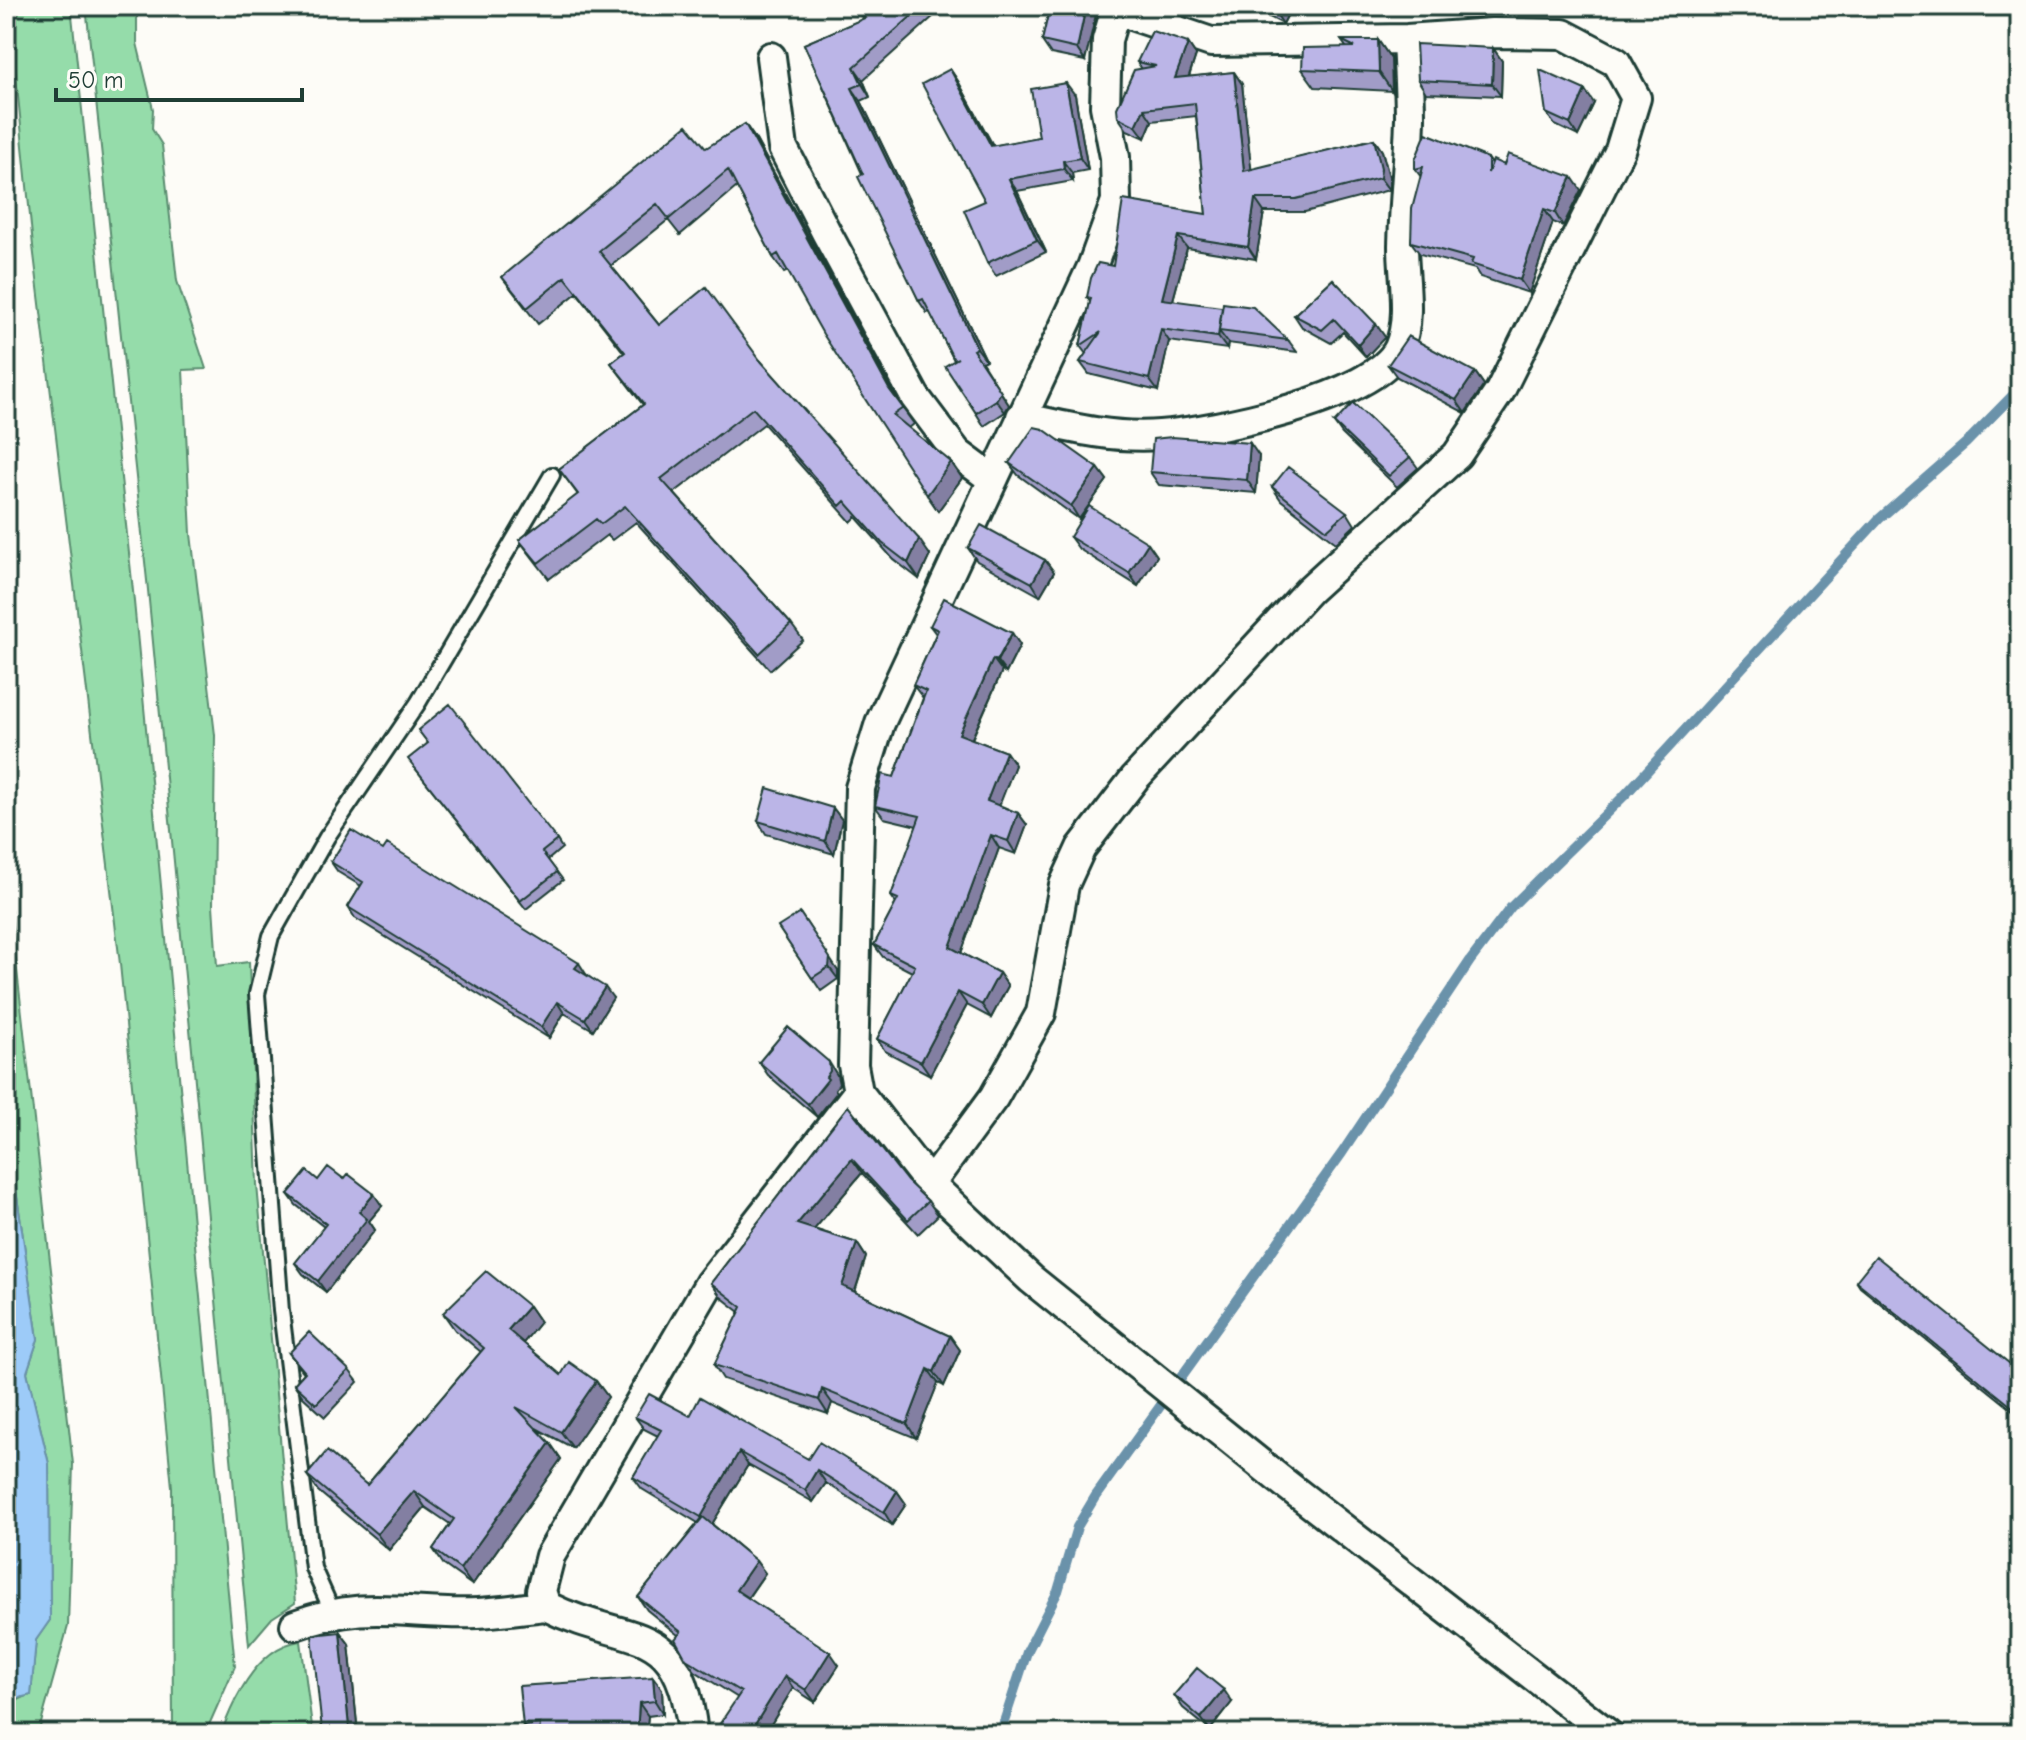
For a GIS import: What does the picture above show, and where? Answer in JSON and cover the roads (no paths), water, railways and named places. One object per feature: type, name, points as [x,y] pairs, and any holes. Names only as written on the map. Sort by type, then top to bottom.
[{"type":"street","points":[[930,1184],[994,1097],[1041,1013],[1064,885],[1081,848],[1135,778],[1309,590],[1457,455],[1500,391],[1620,150],[1636,98],[1616,62],[1563,34],[1492,33],[1407,39],[1211,42],[1116,8],[1107,40],[1105,106],[1115,157],[1116,201],[1092,267],[880,723],[860,788],[853,1065],[858,1092],[930,1184],[1031,1279],[1608,1734]]},
{"type":"street","points":[[1021,417],[1084,431],[1159,435],[1265,415],[1331,396],[1384,368],[1398,350],[1405,327],[1404,193],[1410,118],[1407,39]]},
{"type":"street","points":[[771,57],[783,148],[826,232],[915,397],[957,453],[992,479]]},
{"type":"street","points":[[546,1606],[541,1591],[550,1556],[670,1345],[709,1284],[858,1092]]},
{"type":"street","points":[[295,1625],[332,1611],[390,1607],[476,1613],[546,1606],[644,1638],[670,1656],[689,1700],[693,1734]]},
{"type":"lane","points":[[332,1611],[313,1568],[281,1311],[257,994],[271,936],[327,837],[418,703],[552,475]]},
{"type":"water","points":[[6,1122],[38,1339],[27,1372],[49,1464],[50,1620],[36,1640],[31,1695],[15,1699],[6,1711]]},
{"type":"waterway","points":[[1000,1734],[1027,1652],[1058,1591],[1077,1527],[1095,1497],[1342,1153],[1470,961],[1511,907],[1624,796],[1879,519],[1966,443],[2020,388]]}]
